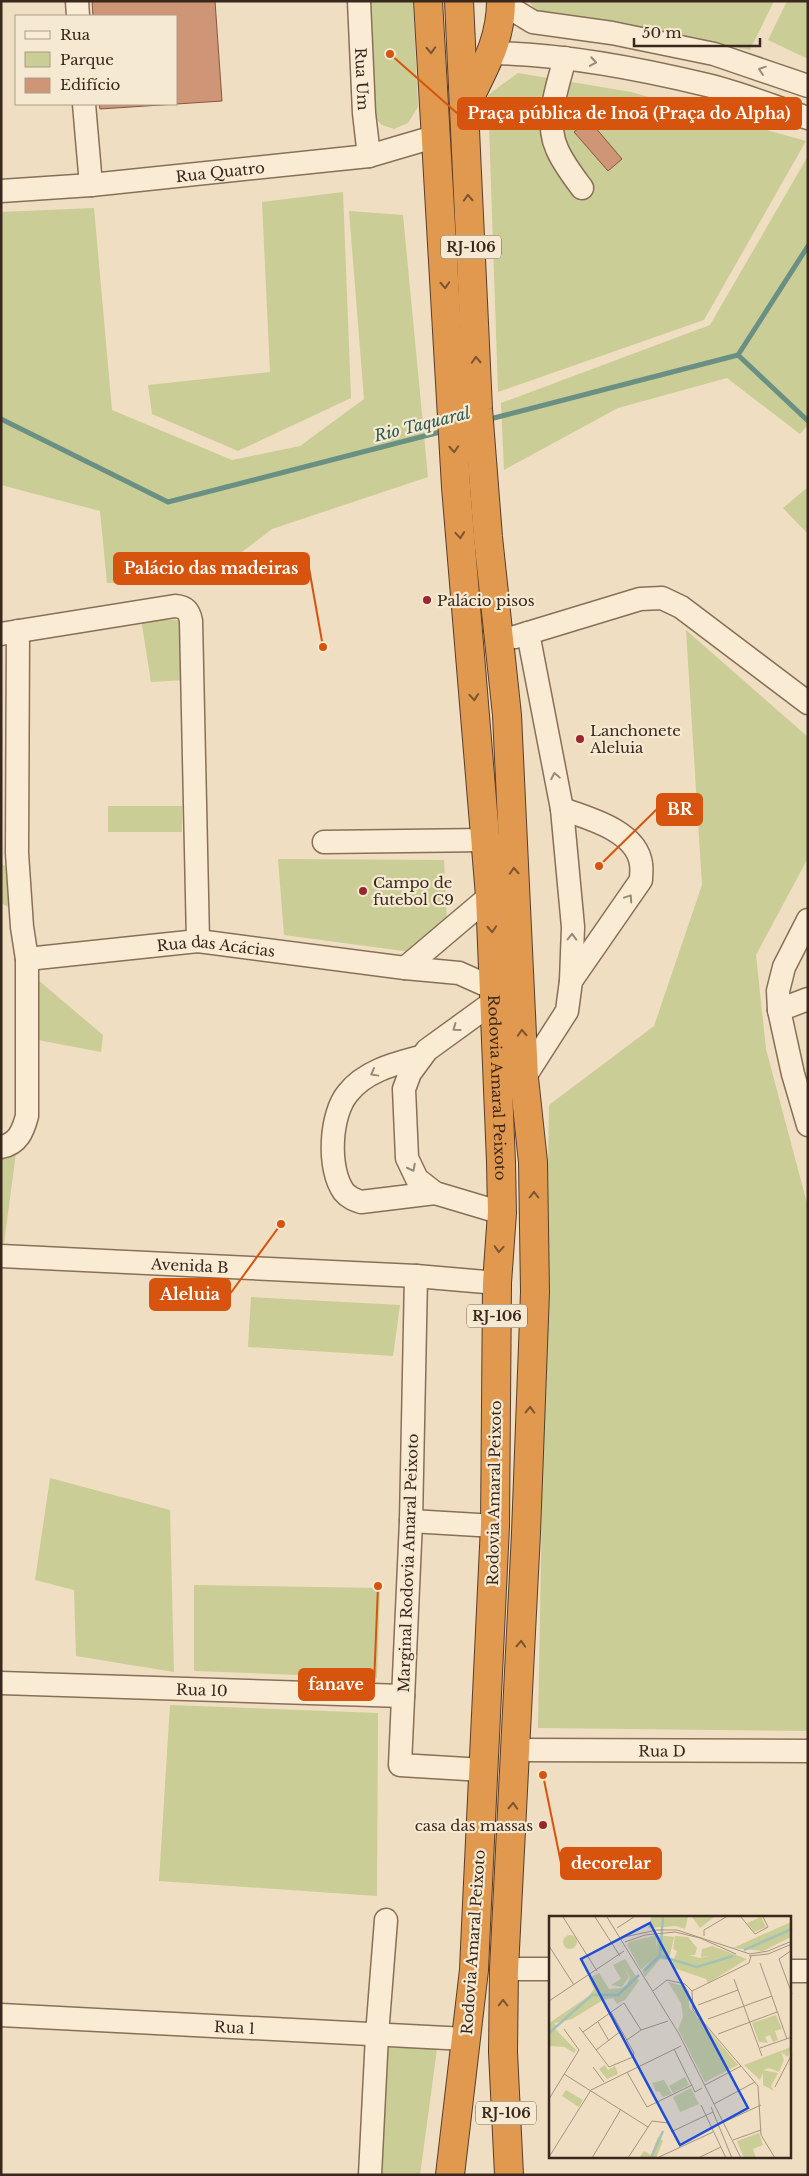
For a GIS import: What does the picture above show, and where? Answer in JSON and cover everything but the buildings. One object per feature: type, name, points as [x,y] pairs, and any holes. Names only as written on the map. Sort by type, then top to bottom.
[{"type":"highway","name":"Rodovia Amaral Peixoto","points":[[428,1],[437,136],[465,410],[483,483],[507,715],[524,1078],[534,1162],[534,1292],[526,1532],[504,1969],[503,2052],[509,2175]]},
{"type":"highway","name":"Rodovia Amaral Peixoto","points":[[450,2175],[474,1970],[495,1526],[497,1283],[502,1212],[490,896],[456,487],[465,410],[464,108],[459,1]]},
{"type":"highway","points":[[464,108],[492,53],[501,15],[502,1]]},
{"type":"highway","points":[[497,2175],[494,2091],[503,2052]]},
{"type":"highway","points":[[454,2145],[457,2175]]},
{"type":"street","points":[[76,1],[78,15]]},
{"type":"street","name":"Rua Um","points":[[359,1],[364,113],[369,156]]},
{"type":"street","points":[[502,1],[533,22],[612,33],[714,54],[808,86]]},
{"type":"street","points":[[530,54],[533,22]]},
{"type":"street","points":[[492,53],[530,54],[565,58],[708,85],[808,118]]},
{"type":"street","points":[[565,58],[554,101],[552,133],[556,147],[582,188]]},
{"type":"street","points":[[84,105],[91,185]]},
{"type":"street","name":"Rua Quatro","points":[[1,190],[91,185],[369,156],[437,136]]},
{"type":"street","points":[[499,641],[640,599],[662,598],[681,607],[808,703]]},
{"type":"street","points":[[8,1144],[23,1130],[27,1116],[27,959],[9,854],[9,632],[175,606],[182,606],[187,610],[191,621],[198,941]]},
{"type":"street","points":[[524,1078],[566,1011],[571,981],[572,927],[562,809],[528,633]]},
{"type":"street","points":[[562,809],[605,824],[632,844],[641,863],[641,880],[571,981]]},
{"type":"street","points":[[324,842],[486,840]]},
{"type":"street","points":[[405,968],[490,896]]},
{"type":"street","points":[[1,909],[22,928]]},
{"type":"street","points":[[804,936],[784,967],[778,991],[779,1010],[793,1074],[808,1125]]},
{"type":"street","name":"Rua das Acácias","points":[[27,959],[198,941],[405,968],[459,973],[495,995]]},
{"type":"street","points":[[495,995],[426,1050],[410,1073],[404,1089],[407,1158],[417,1179],[435,1193],[502,1212]]},
{"type":"street","points":[[779,1010],[808,999]]},
{"type":"street","points":[[420,1057],[384,1067],[361,1080],[348,1092],[340,1105],[333,1134],[336,1171],[344,1192],[352,1199],[361,1202],[435,1193]]},
{"type":"street","name":"Avenida B","points":[[1,1256],[416,1276],[497,1283]]},
{"type":"street","name":"Marginal Rodovia Amaral Peixoto","points":[[416,1276],[411,1521],[400,1765],[483,1770]]},
{"type":"street","points":[[411,1521],[495,1526]]},
{"type":"street","name":"Rua 10","points":[[1,1683],[403,1696]]},
{"type":"street","name":"Rua D","points":[[516,1750],[808,1751]]},
{"type":"street","points":[[370,2175],[377,2035],[386,1920]]},
{"type":"street","points":[[504,1969],[549,1969]]},
{"type":"street","points":[[792,1971],[808,1971]]},
{"type":"street","name":"Rua 1","points":[[1,2016],[466,2039]]},
{"type":"green space","points":[[360,1],[413,1],[418,107],[408,123],[394,129],[382,125],[368,111]]},
{"type":"green space","points":[[529,1],[774,1],[750,50],[536,11]]},
{"type":"green space","points":[[787,1],[808,1],[808,59],[768,40]]},
{"type":"green space","points":[[518,73],[631,92],[806,141],[704,320],[498,392],[488,95]]},
{"type":"green space","points":[[808,156],[808,425],[800,434],[727,378],[618,408],[504,470],[501,403],[710,325]]},
{"type":"green space","points":[[343,192],[351,398],[238,451],[152,414],[148,385],[270,372],[262,202]]},
{"type":"green space","points":[[94,208],[112,410],[232,460],[300,446],[364,399],[349,211],[403,215],[428,477],[272,529],[204,581],[107,583],[100,511],[1,485],[1,212]]},
{"type":"green space","points":[[808,487],[808,534],[783,508]]},
{"type":"green space","points":[[141,619],[180,620],[185,680],[151,682]]},
{"type":"green space","points":[[686,630],[808,737],[808,858],[756,955],[766,1049],[808,1207],[808,1731],[538,1728],[549,1105],[654,1026],[702,885]]},
{"type":"green space","points":[[108,806],[182,806],[182,832],[108,832]]},
{"type":"green space","name":"Campo de futebol C9","points":[[278,859],[444,860],[447,923],[411,952],[284,935]]},
{"type":"green space","points":[[1,864],[13,869],[14,910],[1,903]]},
{"type":"green space","points":[[38,980],[103,1035],[101,1052],[38,1040]]},
{"type":"green space","points":[[16,1153],[4,1243],[1,1243],[1,1154]]},
{"type":"green space","points":[[251,1297],[400,1305],[393,1356],[248,1347]]},
{"type":"green space","points":[[50,1478],[170,1510],[174,1672],[76,1656],[74,1590],[35,1580]]},
{"type":"green space","points":[[194,1585],[380,1588],[377,1678],[194,1671]]},
{"type":"green space","points":[[170,1705],[378,1713],[377,1896],[159,1881]]},
{"type":"green space","points":[[386,2047],[437,2049],[420,2175],[381,2175]]},
{"type":"waterway","name":"Rio Taquaral","points":[[486,420],[738,355],[808,246]]},
{"type":"waterway","points":[[738,355],[808,421]]},
{"type":"waterway","name":"Rio Taquaral","points":[[1,419],[168,502],[444,431]]},
{"type":"place","name":"Praça pública de Inoã (Praça do Alpha)","points":[[390,54]]},
{"type":"place","name":"Palácio pisos","points":[[427,600]]},
{"type":"place","name":"Palácio das madeiras","points":[[323,647]]},
{"type":"place","name":"Lanchonete Aleluia","points":[[580,739]]},
{"type":"place","name":"BR","points":[[599,866]]},
{"type":"place","name":"Campo de futebol C9","points":[[363,891]]},
{"type":"place","name":"Aleluia","points":[[281,1224]]},
{"type":"place","name":"fanave","points":[[378,1586]]},
{"type":"place","name":"decorelar","points":[[543,1775]]},
{"type":"place","name":"casa das massas","points":[[543,1825]]}]
